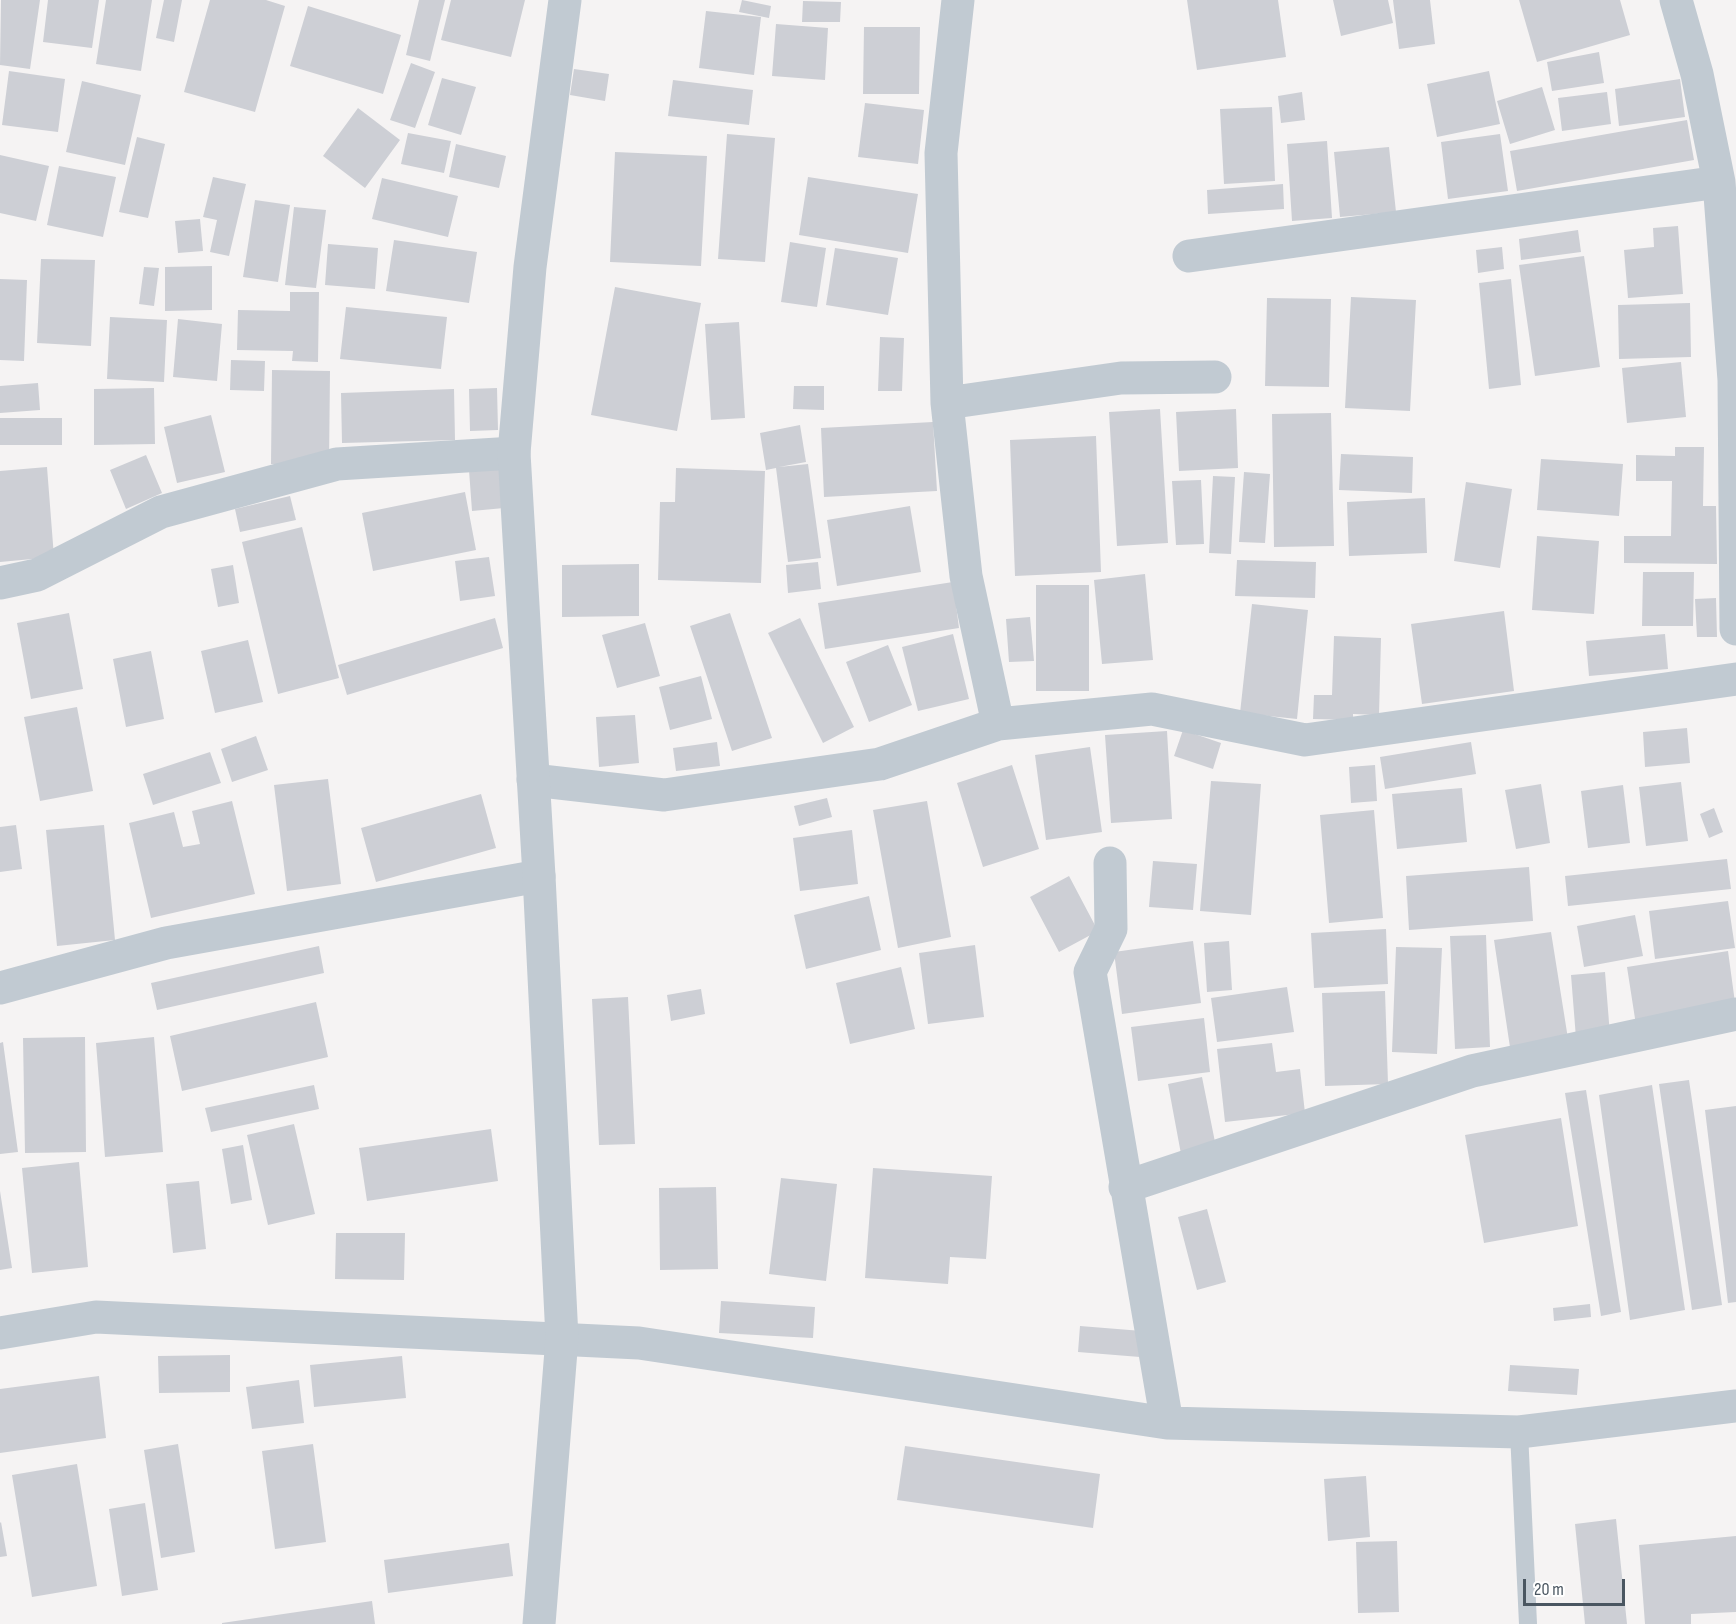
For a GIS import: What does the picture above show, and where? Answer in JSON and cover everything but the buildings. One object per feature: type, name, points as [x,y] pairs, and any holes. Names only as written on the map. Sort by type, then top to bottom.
[{"type":"street","points":[[539,1624],[562,1338],[539,876],[514,453],[530,267],[565,0]]},
{"type":"street","points":[[958,0],[941,153],[947,403],[966,576],[998,724]]},
{"type":"street","points":[[1676,0],[1696,74],[1719,182],[1734,380],[1736,629]]},
{"type":"street","points":[[1189,256],[1719,182]]},
{"type":"street","points":[[947,403],[1121,378],[1215,376]]},
{"type":"street","points":[[0,583],[37,574],[161,512],[337,464],[514,453]]},
{"type":"street","points":[[533,780],[664,795],[880,764],[998,724],[1152,709],[1305,740],[1736,679]]},
{"type":"street","points":[[1110,864],[1111,929],[1089,972],[1167,1423]]},
{"type":"street","points":[[0,988],[166,944],[539,876]]},
{"type":"street","points":[[1125,1187],[1472,1071],[1736,1014]]},
{"type":"street","points":[[0,1333],[96,1317],[639,1343],[1167,1423],[1519,1431],[1736,1407]]},
{"type":"lane","points":[[1519,1431],[1528,1624]]}]
